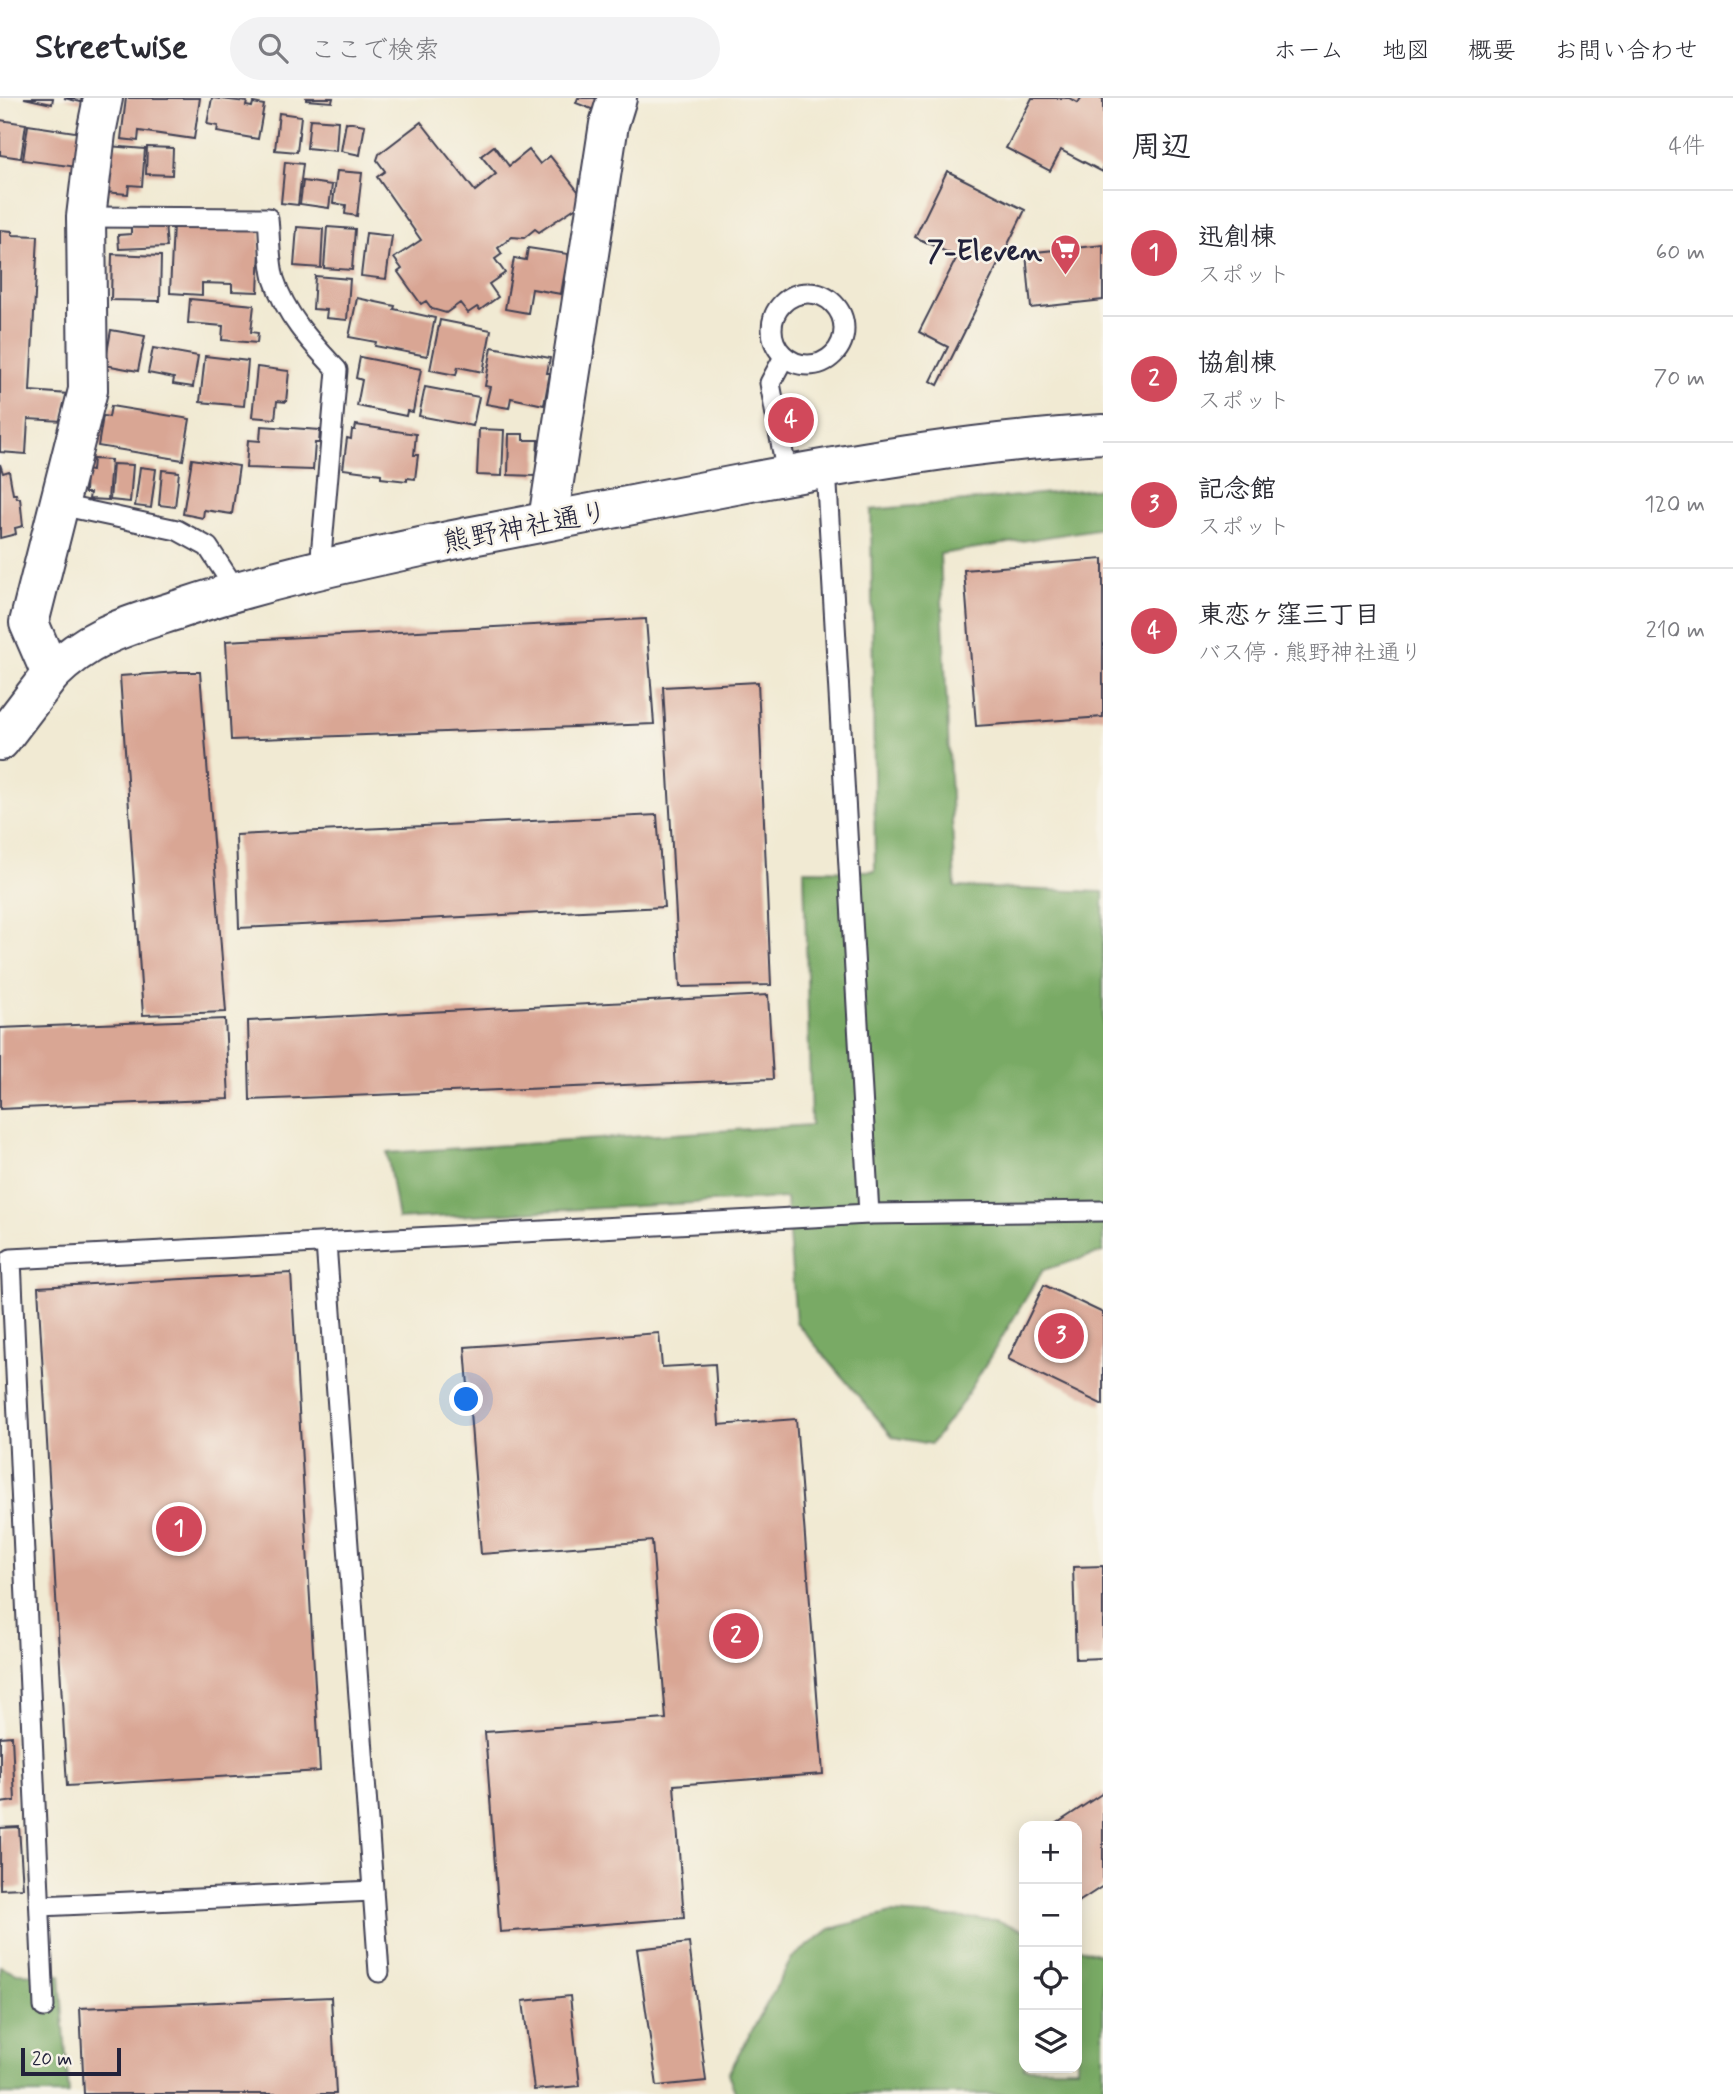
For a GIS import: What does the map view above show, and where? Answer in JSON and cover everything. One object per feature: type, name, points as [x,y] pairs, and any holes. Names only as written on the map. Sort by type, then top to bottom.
[{"type":"street","points":[[51,674],[29,623],[88,390],[86,217],[103,98]]},
{"type":"street","points":[[548,520],[609,124],[617,98]]},
{"type":"street","name":"熊野神社通り","points":[[0,741],[51,674],[71,654],[108,633],[236,590],[320,568],[548,520],[787,475],[982,445],[1103,433]]},
{"type":"lane","points":[[86,217],[268,218],[274,278],[300,331],[337,370],[320,568]]},
{"type":"lane","points":[[784,357],[771,383],[787,475]]},
{"type":"lane","points":[[826,468],[869,1214]]},
{"type":"lane","points":[[60,505],[177,530],[208,547],[236,590]]},
{"type":"lane","points":[[44,2007],[11,1259],[869,1214],[1103,1212]]},
{"type":"lane","points":[[326,1243],[379,1972]]},
{"type":"lane","points":[[40,1906],[373,1891]]},
{"type":"green space","points":[[1103,488],[1103,528],[940,554],[955,887],[1103,892],[1103,1252],[1043,1270],[962,1403],[931,1444],[893,1437],[796,1322],[786,1198],[398,1219],[387,1153],[811,1125],[804,870],[875,871],[871,510]]},
{"type":"green space","points":[[891,1913],[996,1920],[1019,1928],[1019,2073],[1082,2073],[1082,1949],[1103,1956],[1103,2086],[1089,2094],[736,2094],[728,2074],[792,1958],[830,1929]]},
{"type":"green space","points":[[0,1966],[17,1973],[60,1975],[69,2094],[0,2094]]},
{"type":"building","points":[[24,98],[53,98],[52,104]]},
{"type":"building","points":[[64,98],[82,98],[81,102]]},
{"type":"building","points":[[126,98],[200,98],[194,139],[139,131],[138,141],[121,139]]},
{"type":"building","points":[[212,98],[247,102],[246,106],[252,107],[253,103],[264,105],[258,139],[217,132],[218,126],[207,124]]},
{"type":"building","points":[[306,98],[333,98],[332,102]]},
{"type":"building","points":[[578,98],[599,98],[594,110],[576,103]]},
{"type":"building","points":[[1032,98],[1069,98],[1078,103],[1081,98],[1103,98],[1103,172],[1061,150],[1050,171],[1006,148]]},
{"type":"building","points":[[279,113],[301,116],[297,152],[275,150]]},
{"type":"building","points":[[310,119],[338,121],[336,151],[307,148]]},
{"type":"building","points":[[0,120],[26,124],[21,158],[0,155]]},
{"type":"building","points":[[346,122],[365,125],[360,155],[341,151]]},
{"type":"building","points":[[421,122],[475,191],[496,174],[481,156],[494,146],[509,166],[529,150],[540,164],[550,156],[581,195],[578,206],[539,232],[535,229],[524,238],[512,237],[498,248],[502,254],[495,259],[505,273],[489,284],[498,297],[480,310],[477,307],[468,313],[460,303],[446,313],[432,309],[426,301],[421,304],[398,272],[402,269],[394,258],[421,240],[377,177],[385,171],[377,160],[379,154]]},
{"type":"building","points":[[28,125],[82,133],[77,167],[23,160]]},
{"type":"building","points":[[108,146],[145,149],[142,186],[129,185],[128,194],[104,192]]},
{"type":"building","points":[[147,147],[173,148],[172,175],[146,174]]},
{"type":"building","points":[[285,162],[303,164],[298,205],[281,203]]},
{"type":"building","points":[[337,171],[362,173],[357,216],[345,214],[346,205],[333,203]]},
{"type":"building","points":[[947,171],[1025,210],[938,385],[931,381],[948,347],[919,332],[957,257],[915,237]]},
{"type":"building","points":[[303,181],[332,185],[329,208],[300,204]]},
{"type":"building","points":[[165,224],[167,247],[119,249],[118,235],[131,234],[131,226]]},
{"type":"building","points":[[173,224],[261,228],[258,292],[232,291],[232,284],[202,283],[202,295],[170,293]]},
{"type":"building","points":[[297,227],[323,229],[321,268],[294,266]]},
{"type":"building","points":[[327,227],[355,229],[352,270],[324,268]]},
{"type":"building","points":[[0,230],[12,231],[12,235],[38,236],[30,391],[68,394],[63,421],[28,419],[26,454],[0,452]]},
{"type":"building","points":[[366,233],[392,236],[386,279],[361,276]]},
{"type":"building","name":"7-Eleven","points":[[1103,245],[1103,300],[1031,308],[1026,253]]},
{"type":"building","points":[[528,248],[568,254],[561,294],[532,289],[528,313],[505,309],[514,258],[526,260]]},
{"type":"building","points":[[112,254],[161,256],[160,301],[111,300]]},
{"type":"building","points":[[315,276],[350,279],[347,320],[326,318],[327,310],[313,309]]},
{"type":"building","points":[[357,298],[435,318],[427,356],[375,346],[376,342],[349,337]]},
{"type":"building","points":[[190,299],[254,305],[251,332],[258,333],[257,343],[222,340],[223,326],[188,323]]},
{"type":"building","points":[[440,320],[491,330],[483,372],[458,367],[456,375],[430,370]]},
{"type":"building","points":[[111,330],[145,336],[138,371],[105,365]]},
{"type":"building","points":[[492,347],[550,358],[544,405],[511,398],[509,408],[486,404],[490,387],[485,386]]},
{"type":"building","points":[[153,348],[198,356],[193,387],[173,384],[174,378],[148,373]]},
{"type":"building","points":[[205,356],[248,361],[244,406],[200,402]]},
{"type":"building","points":[[360,357],[421,369],[413,412],[407,411],[406,416],[357,406],[362,380],[356,378]]},
{"type":"building","points":[[257,367],[289,371],[286,402],[277,401],[275,419],[252,417]]},
{"type":"building","points":[[425,387],[479,397],[473,426],[419,416]]},
{"type":"building","points":[[111,406],[190,419],[183,460],[98,446],[103,416],[109,417]]},
{"type":"building","points":[[356,425],[416,434],[414,455],[418,455],[415,479],[407,478],[407,481],[381,478],[381,474],[343,469],[347,438],[351,439]]},
{"type":"building","points":[[261,426],[320,430],[319,443],[315,443],[313,470],[246,468],[248,440],[260,441]]},
{"type":"building","points":[[479,429],[504,430],[502,476],[477,475]]},
{"type":"building","points":[[509,434],[523,434],[523,440],[538,440],[536,476],[508,475]]},
{"type":"building","points":[[93,459],[111,460],[108,500],[89,499],[90,493],[85,493],[86,470],[92,471]]},
{"type":"building","points":[[192,459],[239,466],[232,514],[204,510],[203,518],[183,514]]},
{"type":"building","points":[[0,464],[3,473],[9,471],[13,494],[20,498],[23,526],[15,528],[16,534],[0,538]]},
{"type":"building","points":[[113,464],[133,465],[130,502],[110,500]]},
{"type":"building","points":[[140,467],[156,469],[151,508],[135,506]]},
{"type":"building","points":[[162,470],[179,472],[175,507],[159,505]]},
{"type":"building","points":[[1103,559],[1103,717],[976,726],[964,570]]},
{"type":"building","points":[[646,619],[654,724],[231,740],[226,641]]},
{"type":"building","points":[[200,672],[226,1012],[143,1015],[120,676]]},
{"type":"building","points":[[758,682],[771,985],[680,987],[663,687]]},
{"type":"building","points":[[657,815],[664,907],[239,928],[236,835]]},
{"type":"building","points":[[768,995],[773,1079],[250,1100],[248,1021]]},
{"type":"building","points":[[225,1019],[229,1099],[0,1109],[0,1028]]},
{"type":"building","points":[[291,1273],[320,1771],[67,1786],[38,1287]]},
{"type":"building","points":[[1044,1285],[1103,1313],[1103,1405],[1008,1359]]},
{"type":"building","points":[[659,1333],[662,1367],[715,1364],[719,1425],[796,1419],[823,1774],[674,1785],[684,1918],[500,1932],[485,1732],[666,1719],[652,1541],[481,1554],[465,1347]]},
{"type":"building","points":[[1103,1566],[1103,1658],[1076,1659],[1073,1567]]},
{"type":"building","points":[[12,1736],[15,1801],[0,1803],[0,1737]]},
{"type":"building","points":[[1103,1793],[1103,1886],[1082,1900],[1082,1821],[1061,1821]]},
{"type":"building","points":[[19,1827],[23,1888],[0,1889],[0,1828]]},
{"type":"building","points":[[689,1943],[706,2081],[657,2086],[637,1949]]},
{"type":"building","points":[[570,1996],[580,2086],[534,2090],[523,2001]]},
{"type":"building","points":[[331,1997],[336,2094],[84,2094],[80,2008]]},
{"type":"place","name":"7-Eleven","points":[[1065,277]]},
{"type":"place","name":"東恋ヶ窪三丁目","points":[[791,420]]},
{"type":"place","name":"記念館","points":[[1061,1336]]},
{"type":"place","name":"迅創棟","points":[[179,1529]]},
{"type":"place","name":"協創棟","points":[[736,1636]]}]
